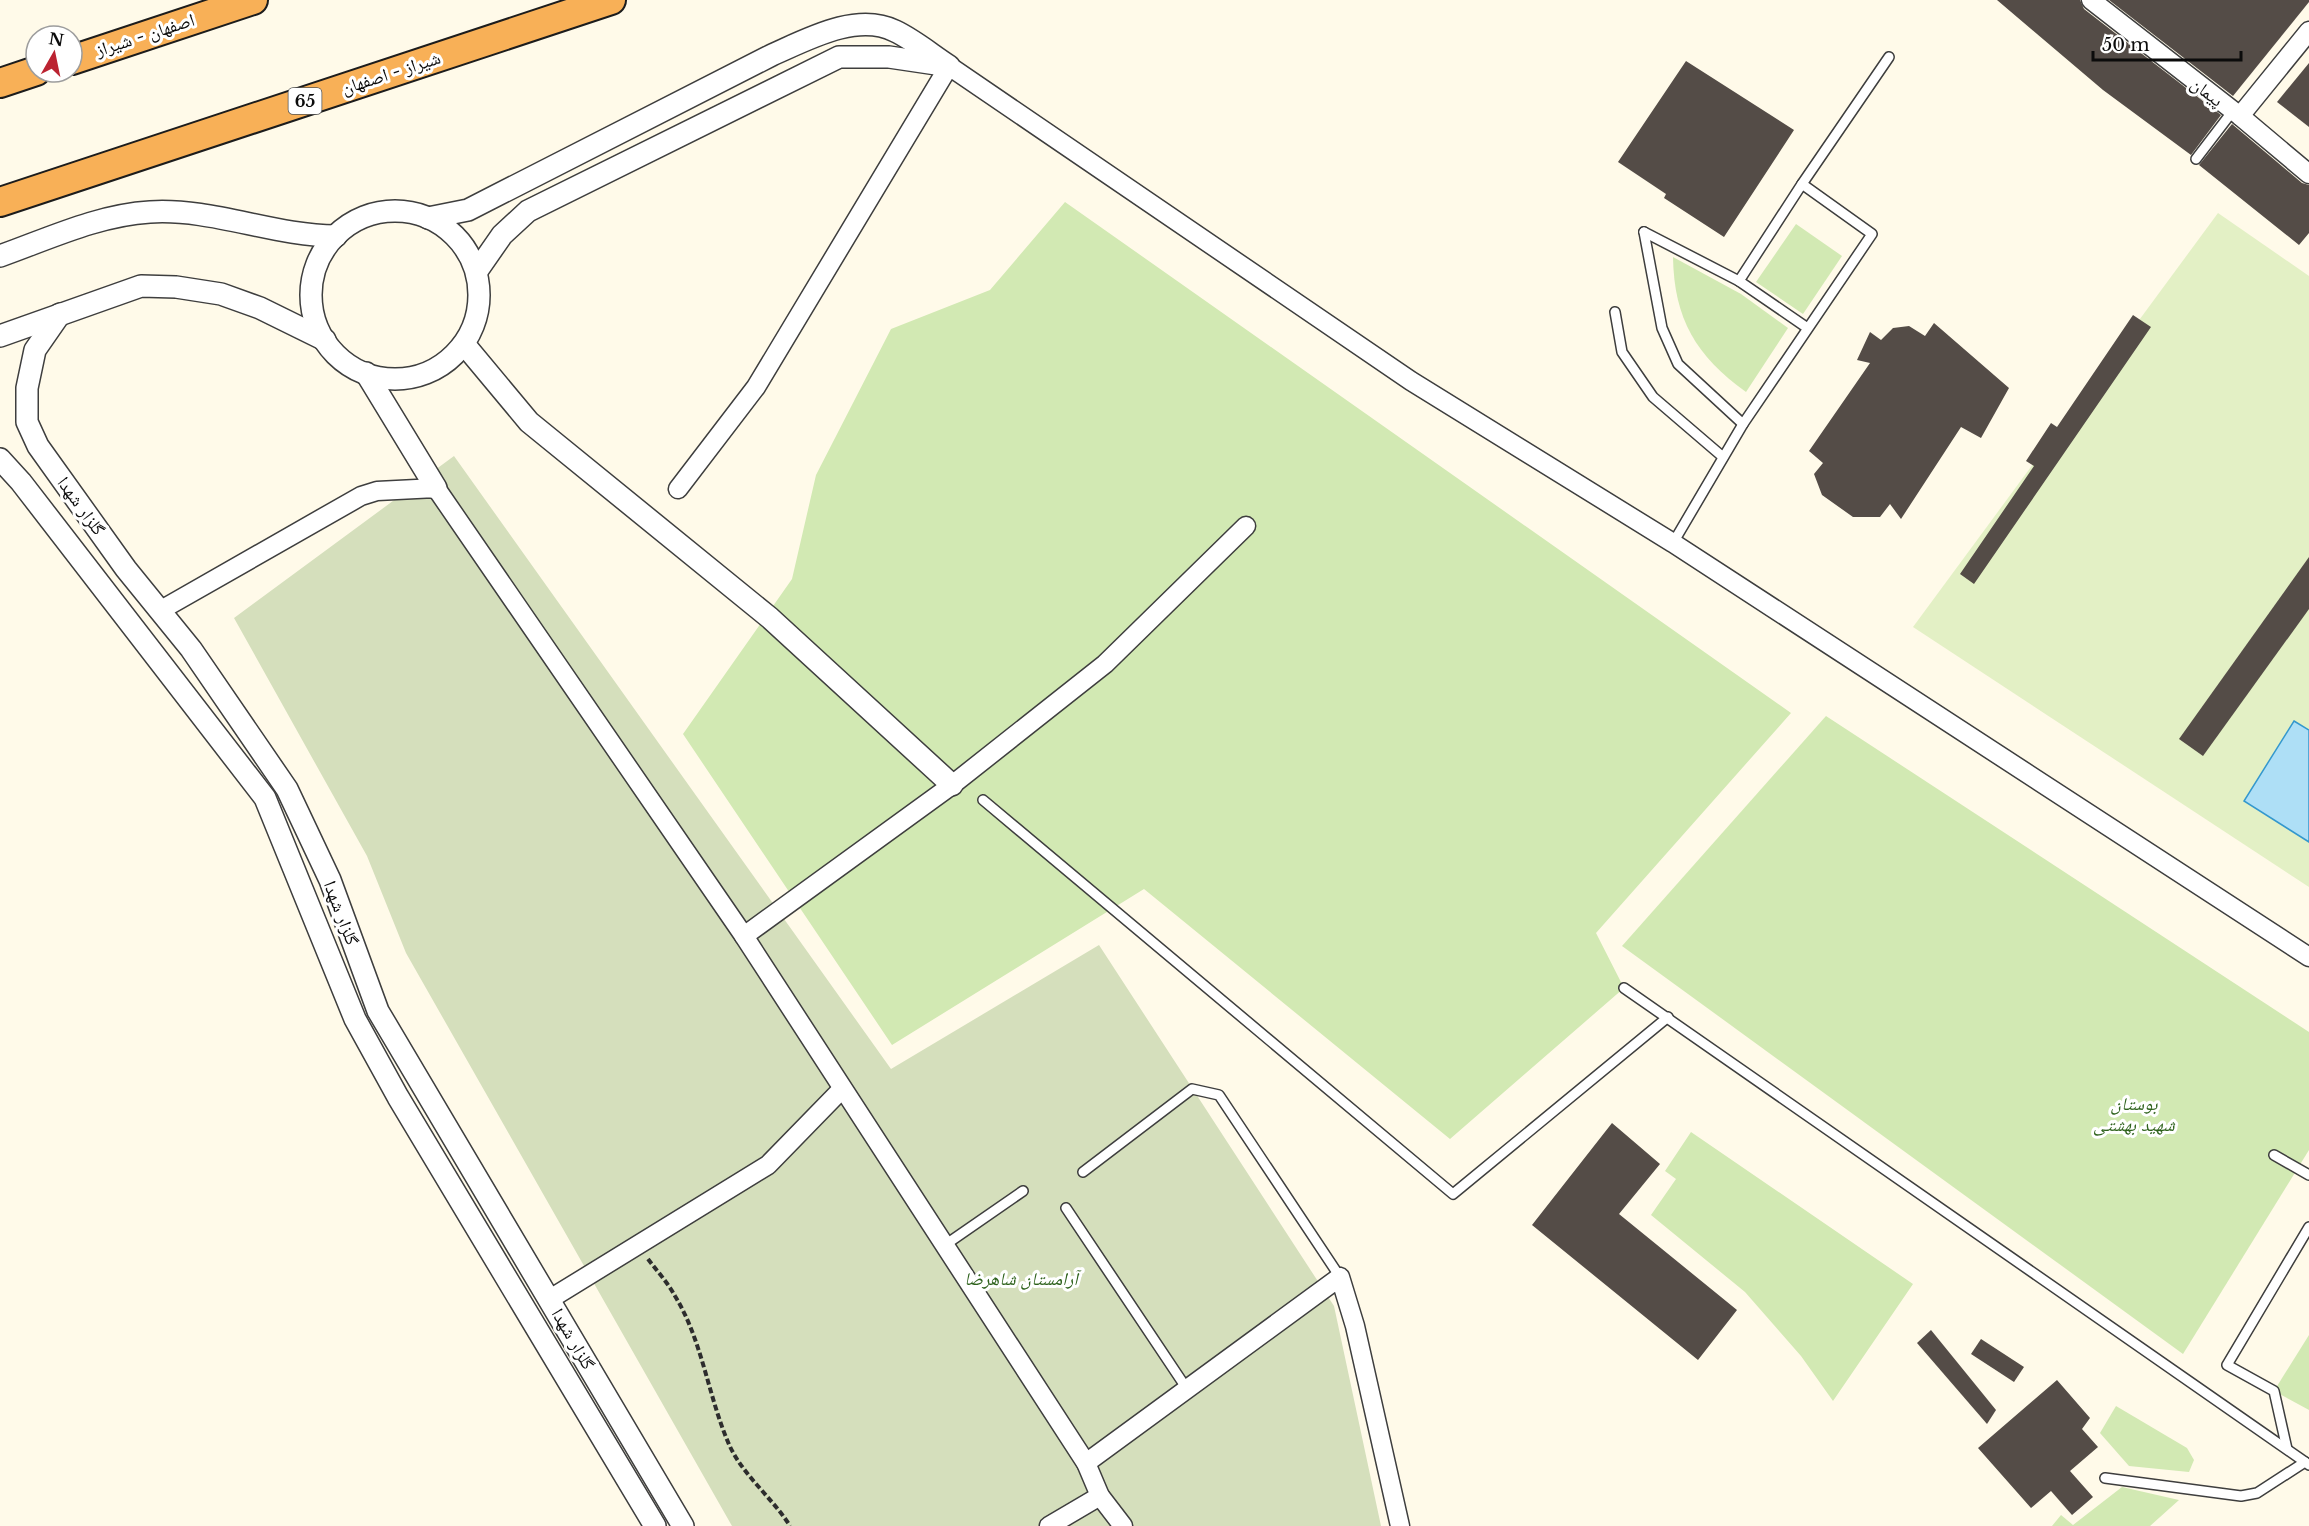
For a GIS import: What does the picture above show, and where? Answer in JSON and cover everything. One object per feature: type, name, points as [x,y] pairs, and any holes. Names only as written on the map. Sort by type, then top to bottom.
[{"type":"highway","name":"اصفهان - شیراز","points":[[84,56],[253,0]]},
{"type":"highway","name":"شیراز - اصفهان","points":[[0,202],[611,0]]},
{"type":"highway","points":[[0,83],[24,75]]},
{"type":"street","name":"پیمان","points":[[2091,0],[2309,174]]},
{"type":"street","points":[[428,218],[468,210],[772,55],[820,34],[857,26],[877,25],[895,31],[1411,381],[1673,543],[2309,957]]},
{"type":"street","points":[[2236,114],[2309,31]]},
{"type":"street","points":[[477,271],[502,236],[528,211],[838,57],[889,57],[949,66]]},
{"type":"street","points":[[678,489],[756,387],[949,66]]},
{"type":"street","points":[[0,256],[86,225],[149,212],[192,214],[309,236],[336,236]]},
{"type":"street","points":[[380,213],[413,213],[428,218],[456,237],[477,271],[480,298],[477,314],[464,344],[453,356],[426,373],[395,379],[366,374],[349,365],[325,340],[318,328],[311,295],[318,263],[336,236],[349,225],[380,213]]},
{"type":"street","points":[[0,336],[141,286],[176,287],[221,294],[260,308],[325,340]]},
{"type":"street","name":"گلزار شهدا","points":[[60,314],[35,350],[27,388],[27,422],[38,446],[126,569],[192,649],[287,789],[330,880],[378,1011],[683,1526]]},
{"type":"street","points":[[464,344],[529,422],[770,618],[952,785]]},
{"type":"street","points":[[366,374],[436,488],[744,936],[1086,1462],[1100,1496],[1124,1526]]},
{"type":"street","name":"گلزار شهدا","points":[[0,459],[21,482],[265,798],[355,1019],[398,1097],[655,1526]]},
{"type":"street","points":[[161,610],[361,496],[377,491],[436,488]]},
{"type":"street","points":[[744,936],[952,785],[1105,664],[1246,526]]},
{"type":"street","points":[[398,1097],[422,1086]]},
{"type":"street","points":[[550,1299],[768,1164],[842,1089]]},
{"type":"street","points":[[1086,1462],[1340,1277],[1355,1326],[1400,1526]]},
{"type":"street","points":[[1049,1526],[1100,1496]]},
{"type":"lane","points":[[1739,281],[1889,57]]},
{"type":"lane","points":[[2196,159],[2236,114]]},
{"type":"lane","points":[[1673,543],[1743,424],[1806,327],[1872,234],[1802,184]]},
{"type":"lane","points":[[1743,424],[1678,364],[1662,328],[1644,232],[1739,281],[1806,327]]},
{"type":"lane","points":[[1615,312],[1622,352],[1653,397],[1723,458]]},
{"type":"lane","points":[[982,800],[1453,1194],[1668,1017]]},
{"type":"lane","points":[[1624,988],[2307,1463],[2257,1493],[2241,1496],[2105,1478]]},
{"type":"lane","points":[[1083,1172],[1192,1089],[1219,1095],[1340,1277]]},
{"type":"lane","points":[[2274,1155],[2309,1175]]},
{"type":"lane","points":[[945,1245],[1023,1191]]},
{"type":"lane","points":[[1066,1208],[1187,1389]]},
{"type":"lane","points":[[2288,1449],[2274,1391],[2227,1365],[2309,1227]]},
{"type":"path","points":[[638,1246],[676,1296],[692,1336],[728,1444],[754,1482],[780,1510],[790,1526]]},
{"type":"green space","points":[[1065,202],[1791,713],[1596,933],[1624,988],[1450,1139],[1144,889],[892,1045],[683,734],[792,579],[816,475],[891,329],[990,290]]},
{"type":"green space","points":[[2218,213],[2309,276],[2309,887],[1913,627]]},
{"type":"green space","points":[[1796,224],[1842,256],[1803,314],[1756,282]]},
{"type":"green space","points":[[1673,257],[1741,294],[1788,328],[1746,392],[1714,364],[1691,334],[1678,299]]},
{"type":"green space","name":"آرامستان شاهرضا","points":[[454,456],[891,1069],[1099,945],[1334,1306],[1381,1526],[732,1526],[406,953],[367,856],[234,618]]},
{"type":"green space","name":"بوستان شهید بهشتی","points":[[1826,716],[2309,1032],[2309,1150],[2183,1354],[1622,946]]},
{"type":"green space","points":[[1691,1132],[1913,1284],[1833,1401],[1801,1356],[1745,1292],[1651,1215],[1676,1179],[1665,1171]]},
{"type":"green space","points":[[2309,1335],[2309,1410],[2274,1391]]},
{"type":"green space","points":[[2116,1406],[2187,1448],[2194,1460],[2189,1472],[2129,1466],[2100,1433]]},
{"type":"green space","points":[[2122,1487],[2179,1500],[2150,1526],[2052,1526],[2061,1515],[2073,1525]]},
{"type":"water","points":[[2294,721],[2309,730],[2309,842],[2244,801]]},
{"type":"building","points":[[1997,0],[2080,0],[2084,9],[2221,115],[2191,155],[2103,90]]},
{"type":"building","points":[[2109,0],[2309,0],[2309,2],[2233,96]]},
{"type":"building","points":[[1686,61],[1794,130],[1724,237],[1664,198],[1666,194],[1618,162]]},
{"type":"building","points":[[2309,63],[2309,127],[2277,102]]},
{"type":"building","points":[[2232,124],[2302,183],[2309,185],[2309,233],[2299,245],[2199,165]]},
{"type":"building","points":[[2133,315],[2151,327],[1974,584],[1960,574],[2034,466],[2026,461],[2051,423],[2057,427]]},
{"type":"building","points":[[1934,323],[2009,388],[1981,438],[1961,427],[1901,519],[1890,504],[1880,517],[1853,517],[1822,495],[1814,474],[1823,463],[1809,451],[1870,363],[1857,360],[1870,332],[1881,340],[1893,328],[1909,326],[1925,336]]},
{"type":"building","points":[[2309,557],[2309,609],[2203,756],[2179,739]]},
{"type":"building","points":[[1612,1123],[1660,1164],[1619,1214],[1737,1310],[1698,1360],[1532,1225]]},
{"type":"building","points":[[1931,1330],[1996,1410],[1987,1424],[1917,1343]]},
{"type":"building","points":[[1981,1339],[2024,1367],[2014,1382],[1971,1354]]},
{"type":"building","points":[[2057,1380],[2090,1418],[2082,1429],[2098,1447],[2070,1471],[2093,1497],[2072,1515],[2051,1491],[2031,1508],[1978,1448]]}]
